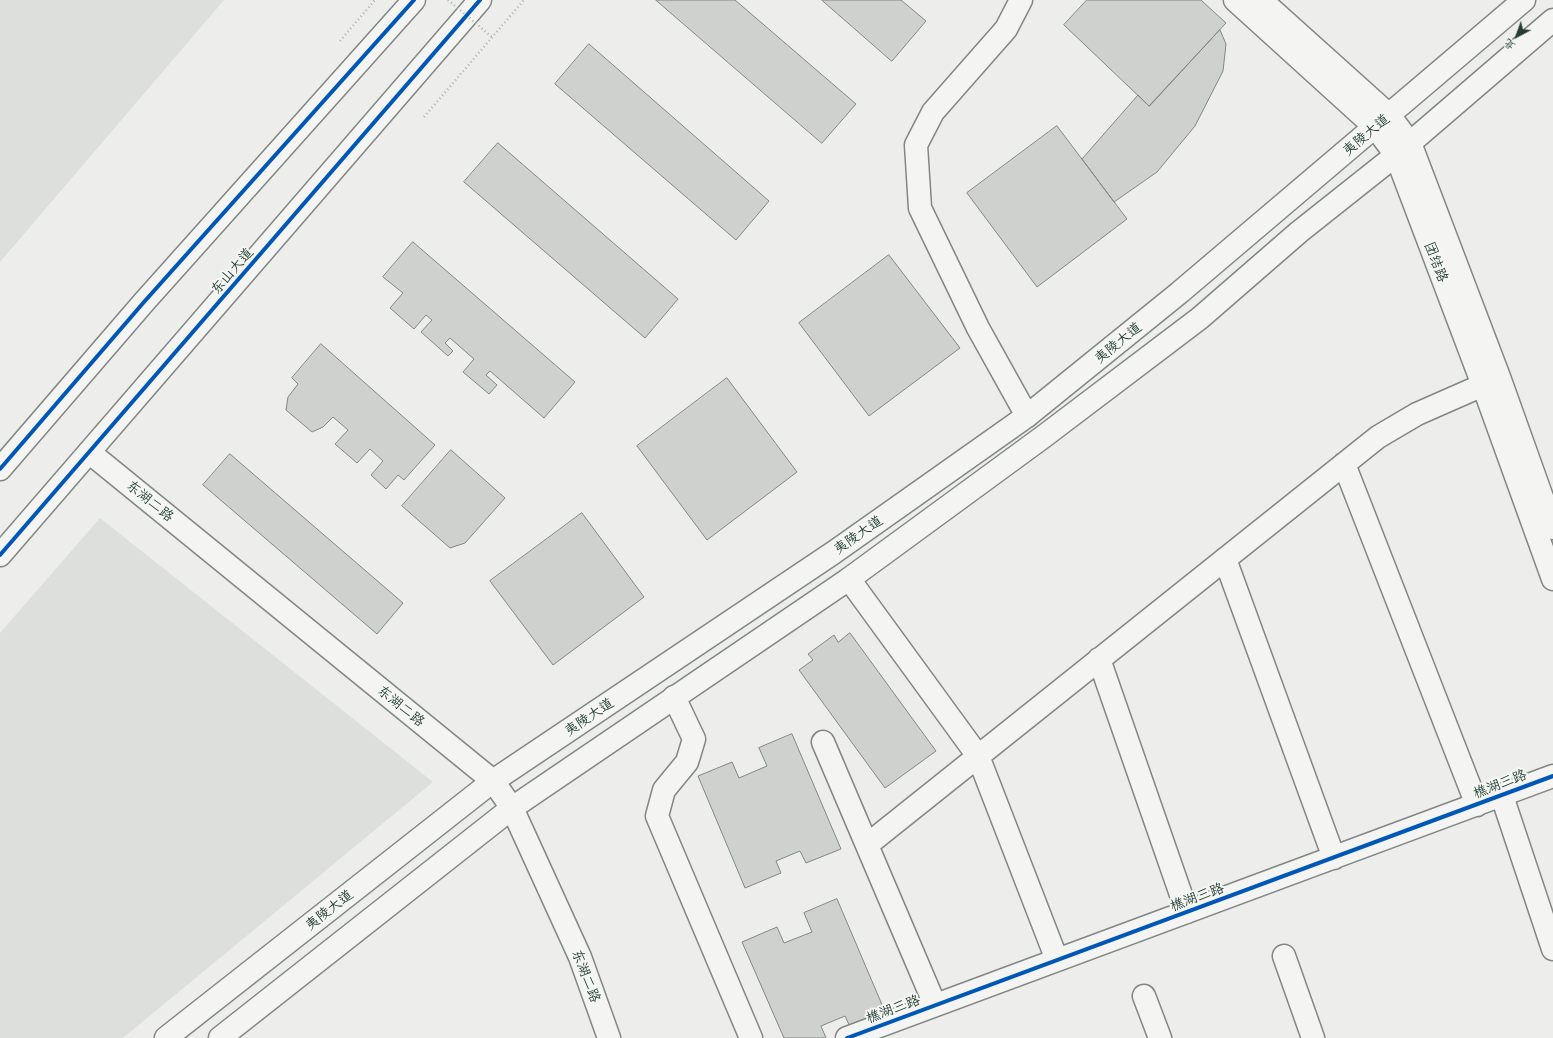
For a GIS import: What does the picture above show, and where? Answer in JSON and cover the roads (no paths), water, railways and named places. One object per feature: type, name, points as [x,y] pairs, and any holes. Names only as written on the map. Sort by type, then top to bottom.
[{"type":"main road","points":[[0,470],[144,302],[414,0]]},
{"type":"main road","name":"东山大道","points":[[0,555],[480,0]]},
{"type":"main road","points":[[1020,0],[1006,29],[933,112],[916,145],[920,208],[978,328],[1027,416]]},
{"type":"main road","name":"团结路","points":[[1235,0],[1382,121]]},
{"type":"main road","name":"团结路","points":[[1262,0],[1382,121],[1403,149],[1546,488],[1553,528]]},
{"type":"main road","name":"夷陵大道","points":[[166,1038],[493,781],[833,553],[1027,416],[1179,293],[1524,0]]},
{"type":"main road","name":"夷陵大道","points":[[220,1038],[512,808],[849,579],[1200,318],[1299,232],[1403,149],[1553,20]]},
{"type":"main road","name":"团结路","points":[[1403,149],[1483,385],[1553,579]]},
{"type":"main road","points":[[867,845],[1378,437],[1417,414],[1483,385]]},
{"type":"main road","name":"东湖二路","points":[[89,452],[493,781],[512,808],[580,956],[609,1038]]},
{"type":"main road","points":[[1344,464],[1478,805]]},
{"type":"main road","points":[[1225,559],[1334,858]]},
{"type":"main road","points":[[849,579],[978,756],[1058,960]]},
{"type":"main road","points":[[1099,659],[1187,912]]},
{"type":"main road","points":[[674,697],[694,739],[687,762],[664,790],[657,816],[751,1038]]},
{"type":"main road","points":[[823,742],[935,1005]]},
{"type":"main road","name":"樵湖三路","points":[[847,1038],[1553,776]]},
{"type":"main road","points":[[1502,796],[1553,949]]},
{"type":"main road","points":[[1284,956],[1313,1038]]},
{"type":"main road","points":[[1144,996],[1160,1038]]}]
